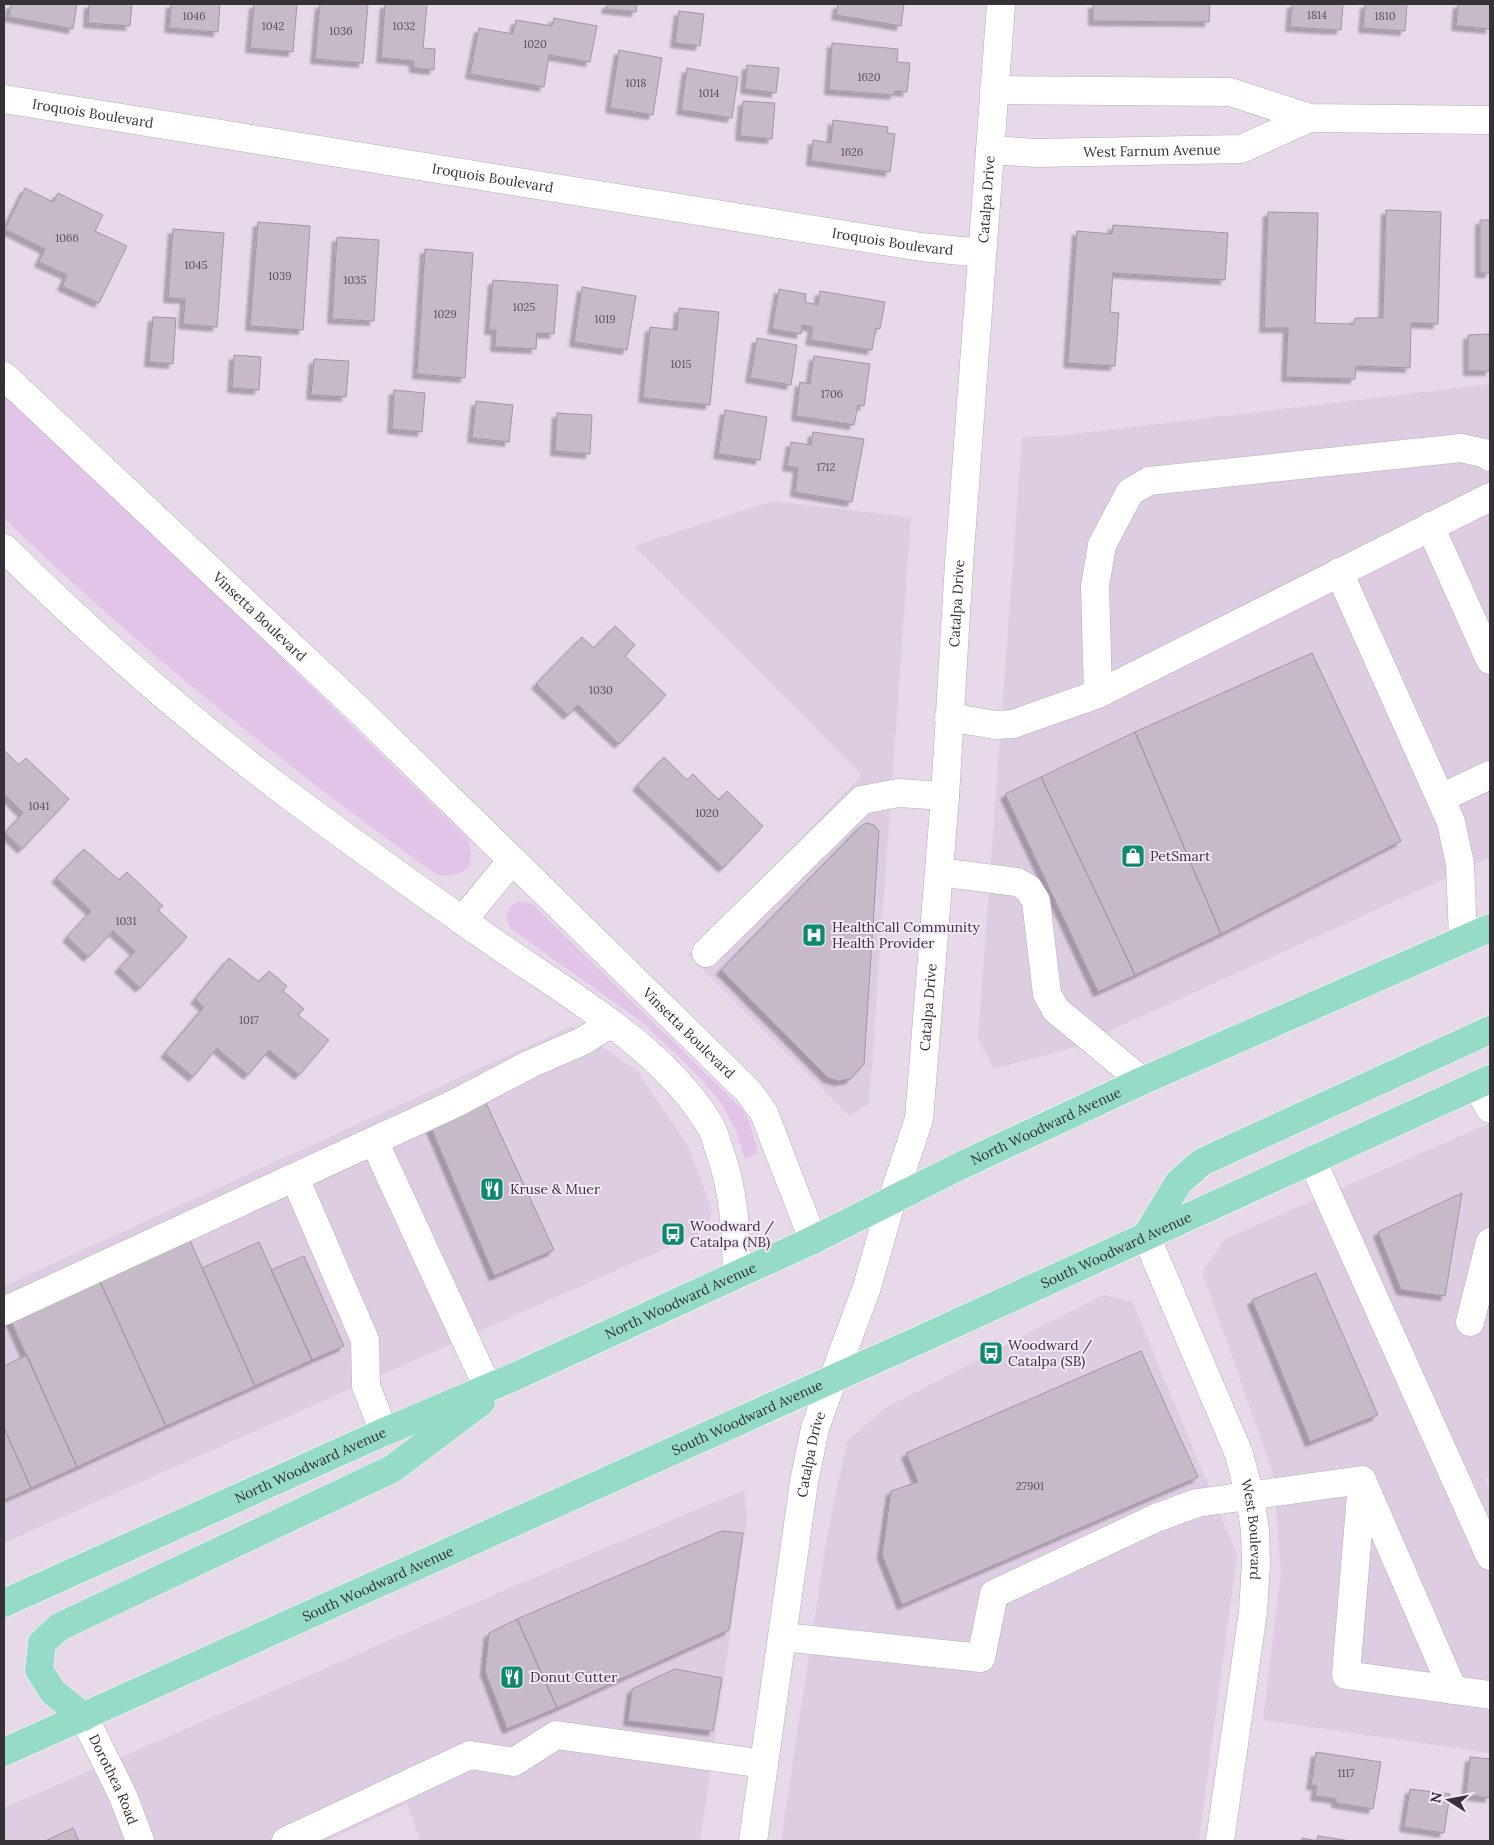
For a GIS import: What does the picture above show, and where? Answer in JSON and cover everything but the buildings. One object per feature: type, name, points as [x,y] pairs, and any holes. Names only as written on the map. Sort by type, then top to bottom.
[{"type":"main road","name":"North Woodward Avenue","points":[[4,1603],[384,1432],[514,1377],[813,1240],[960,1166],[1142,1081],[1463,938],[1490,928]]},
{"type":"main road","points":[[1146,1236],[1179,1182],[1202,1162],[1490,1030]]},
{"type":"main road","name":"South Woodward Avenue","points":[[4,1752],[1483,1082]]},
{"type":"main road","points":[[84,1717],[53,1692],[39,1670],[42,1643],[59,1627],[392,1469],[514,1377]]},
{"type":"street","name":"Catalpa Drive","points":[[753,1841],[804,1482],[815,1428],[867,1287],[891,1202],[919,1119],[945,796],[1000,4]]},
{"type":"street","name":"West Farnum Avenue","points":[[994,90],[1230,92],[1310,118],[1490,120]]},
{"type":"street","name":"Iroquois Boulevard","points":[[4,99],[915,246],[982,253]]},
{"type":"street","name":"West Farnum Avenue","points":[[990,150],[1037,153],[1241,149],[1310,118]]},
{"type":"street","name":"Vinsetta Boulevard","points":[[4,376],[357,708],[749,1092],[764,1113],[813,1240]]},
{"type":"street","points":[[1098,694],[1095,586],[1102,545],[1130,492],[1136,488],[1149,481],[1443,449],[1462,448],[1484,453],[1490,457]]},
{"type":"street","points":[[949,717],[995,725],[1013,724],[1098,694],[1490,497]]},
{"type":"street","points":[[1430,526],[1490,660]]},
{"type":"street","points":[[4,548],[143,677],[277,786],[462,921],[610,1024],[637,1044],[678,1083],[711,1128],[727,1176],[735,1214],[737,1274]]},
{"type":"street","points":[[1339,572],[1441,798],[1457,843],[1463,938]]},
{"type":"street","points":[[1441,798],[1490,776]]},
{"type":"street","points":[[706,953],[862,800],[898,793],[945,796]]},
{"type":"street","points":[[462,921],[512,860]]},
{"type":"street","points":[[939,872],[1017,882],[1028,888],[1036,901],[1047,994],[1056,1010],[1142,1081]]},
{"type":"street","points":[[4,1311],[456,1104],[530,1064],[582,1041],[610,1024]]},
{"type":"street","points":[[1483,1082],[1490,1109]]},
{"type":"street","points":[[374,1141],[488,1388]]},
{"type":"street","points":[[1312,1160],[1490,1556]]},
{"type":"street","points":[[295,1178],[366,1340],[366,1386],[384,1432]]},
{"type":"street","name":"West Boulevard","points":[[1146,1236],[1238,1454],[1250,1497],[1256,1563],[1253,1612],[1220,1841]]},
{"type":"street","points":[[1490,1242],[1470,1322],[1490,1314]]},
{"type":"street","points":[[783,1637],[981,1658],[994,1594],[1156,1518],[1197,1503],[1362,1480]]},
{"type":"street","points":[[1362,1480],[1453,1690]]},
{"type":"street","points":[[1362,1480],[1346,1676],[1490,1694]]},
{"type":"street","name":"Dorothea Road","points":[[84,1717],[123,1796],[140,1841]]},
{"type":"street","points":[[286,1841],[470,1755],[514,1762],[556,1735],[764,1764]]},
{"type":"shaded area","points":[[1490,384],[1490,858],[1072,1048],[994,1069],[978,1039],[1022,437],[1066,435]]},
{"type":"shaded area","points":[[4,388],[468,839],[471,856],[466,868],[454,874],[437,875],[324,792],[160,660],[107,614],[4,518]]},
{"type":"shaded area","points":[[772,501],[911,517],[869,1104],[849,1116],[688,955],[862,775],[634,546]]},
{"type":"shaded area","points":[[519,901],[532,904],[744,1111],[750,1124],[758,1153],[745,1159],[736,1130],[722,1105],[704,1082],[642,1022],[511,929],[506,918],[511,906]]},
{"type":"shaded area","points":[[572,1026],[637,1071],[688,1146],[712,1209],[707,1230],[4,1543],[4,1286]]},
{"type":"shaded area","points":[[1490,1123],[1490,1478],[1485,1478],[1490,1491],[1490,1753],[1263,1720],[1281,1572],[1273,1473],[1202,1272],[1225,1239]]},
{"type":"shaded area","points":[[1103,1295],[1132,1301],[1237,1555],[1199,1841],[781,1841],[827,1536],[847,1442],[885,1408]]},
{"type":"shaded area","points":[[744,1490],[747,1520],[700,1841],[420,1841],[407,1804],[326,1841],[4,1841],[4,1808],[514,1586]]},
{"type":"place","name":"PetSmart","points":[[1133,856]]},
{"type":"place","name":"HealthCall Community Health Provider","points":[[814,935]]},
{"type":"place","name":"Kruse & Muer","points":[[492,1189]]},
{"type":"place","name":"Woodward / Catalpa (NB)","points":[[673,1234]]},
{"type":"place","name":"Woodward / Catalpa (SB)","points":[[991,1353]]},
{"type":"place","name":"Donut Cutter","points":[[512,1677]]}]
